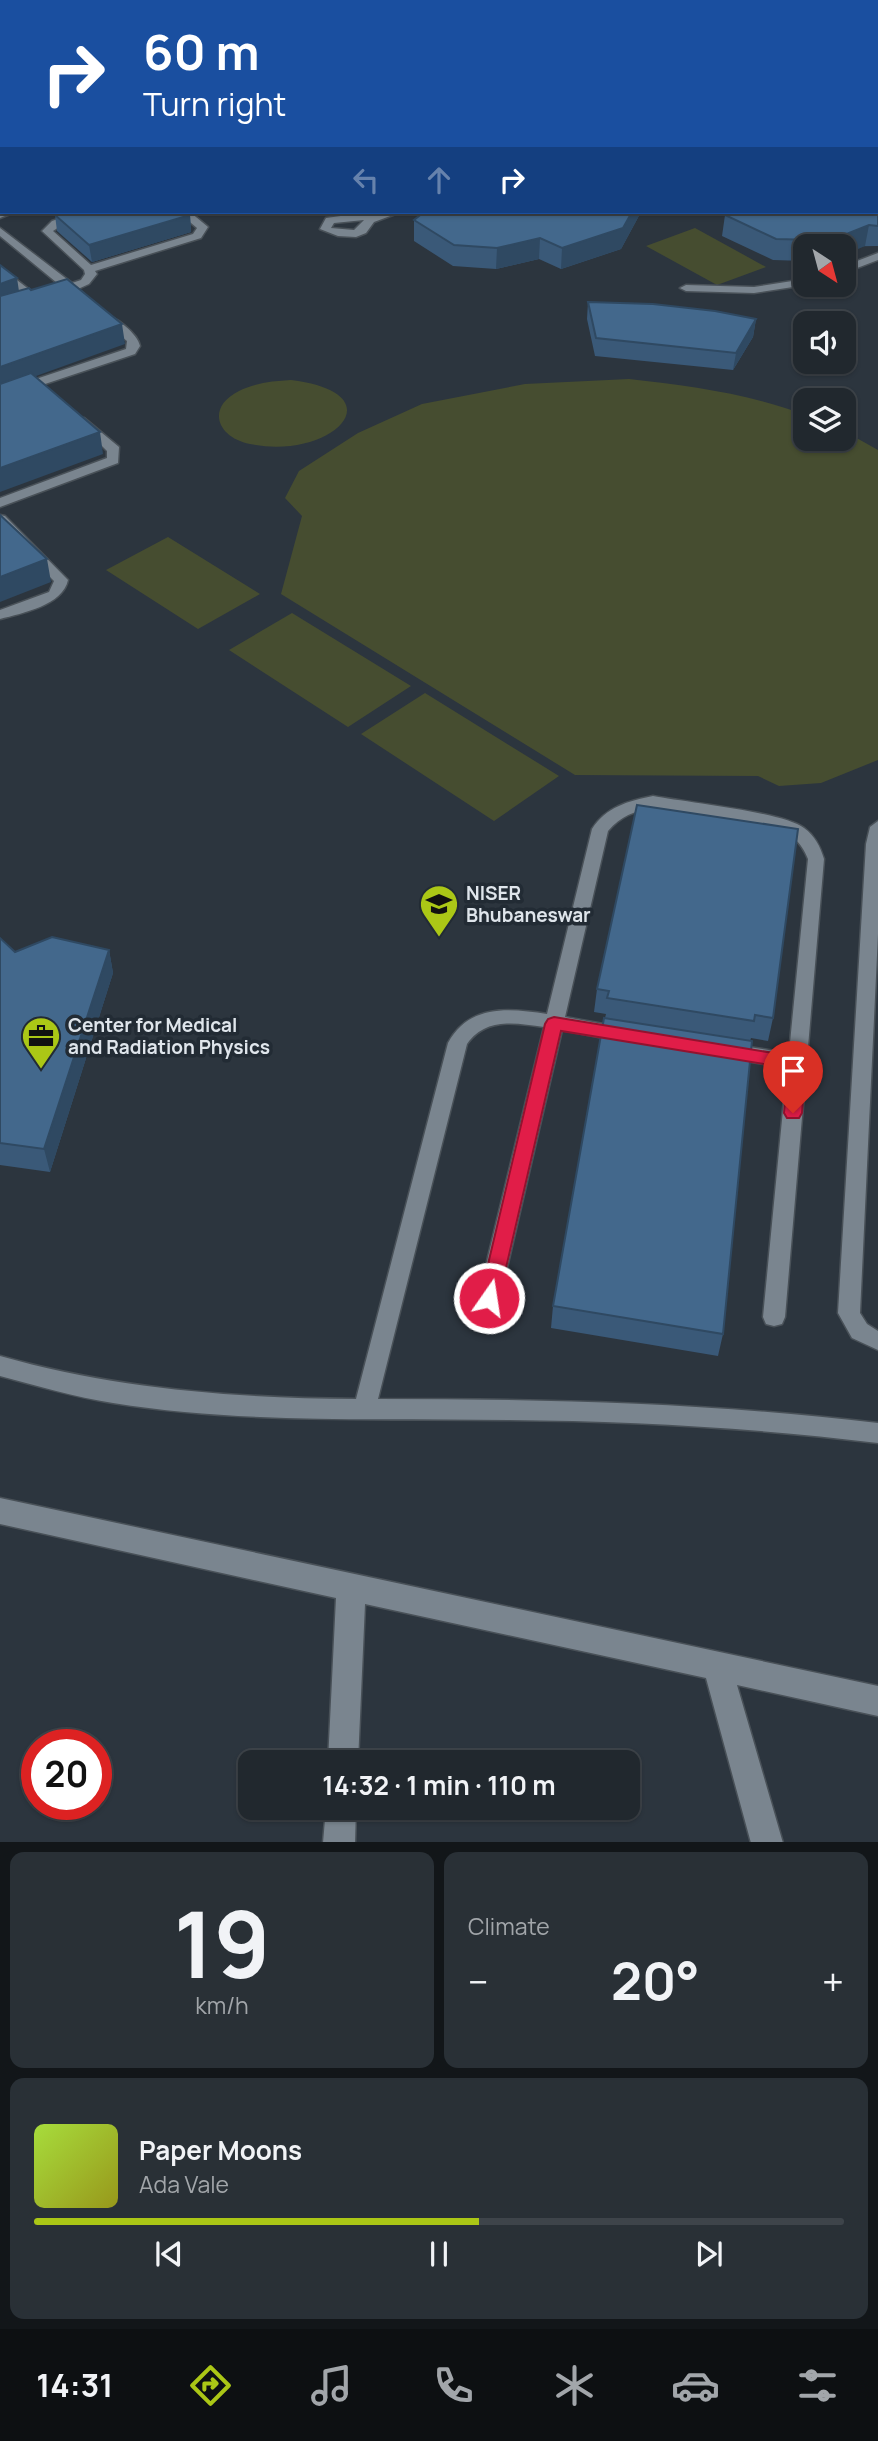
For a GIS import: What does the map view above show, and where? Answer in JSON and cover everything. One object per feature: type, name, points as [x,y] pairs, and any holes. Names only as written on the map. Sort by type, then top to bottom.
[{"type":"street","points":[[0,1511],[719,1669],[878,1701]]},
{"type":"street","points":[[344,1750],[351,1588]]},
{"type":"street","points":[[719,1669],[767,1842]]},
{"type":"street","points":[[340,1842],[341,1820]]},
{"type":"lane","points":[[0,270],[29,301],[71,288],[90,278],[89,269],[47,231],[62,221],[85,214]]},
{"type":"lane","points":[[89,269],[197,236],[203,228],[186,214]]},
{"type":"lane","points":[[374,214],[330,220],[325,229],[339,234],[358,234],[367,227],[370,220],[390,214]]},
{"type":"lane","points":[[0,231],[133,340],[134,346],[131,351],[45,386],[0,395]]},
{"type":"lane","points":[[856,265],[878,256]]},
{"type":"lane","points":[[686,288],[754,290],[793,284]]},
{"type":"lane","points":[[0,503],[113,460],[114,450],[77,416]]},
{"type":"lane","points":[[0,519],[61,580],[54,595],[0,615]]},
{"type":"lane","points":[[489,1298],[600,829],[612,814],[632,805],[653,802],[775,823],[796,830],[810,843],[816,859],[775,1317]]},
{"type":"lane","points":[[878,827],[874,844],[872,1026],[849,1313],[853,1326],[863,1335],[878,1341]]},
{"type":"lane","points":[[364,1409],[457,1043],[467,1027],[485,1018],[506,1016],[649,1039]]},
{"type":"lane","points":[[703,1047],[797,1062]]},
{"type":"lane","points":[[0,1366],[26,1375],[168,1403],[364,1409],[589,1410],[813,1424],[878,1433]]},
{"type":"green space","points":[[695,228],[766,267],[717,285],[646,246]]},
{"type":"green space","points":[[629,379],[740,396],[793,411],[793,451],[856,451],[856,438],[878,450],[878,760],[821,783],[779,786],[758,776],[575,775],[281,594],[302,516],[285,498],[299,471],[358,433],[422,404],[525,384]]},
{"type":"green space","points":[[291,380],[324,387],[342,398],[347,411],[341,424],[327,435],[305,443],[279,447],[239,441],[223,429],[219,414],[228,398],[251,386]]},
{"type":"green space","points":[[168,537],[260,594],[198,629],[106,570]]},
{"type":"green space","points":[[292,613],[411,686],[348,727],[229,650]]},
{"type":"green space","points":[[425,693],[559,776],[494,821],[361,734]]},
{"type":"building","points":[[188,214],[190,215],[89,245],[55,215]]},
{"type":"building","points":[[422,214],[631,214],[623,228],[562,248],[540,238],[497,248],[454,245],[414,220]]},
{"type":"building","points":[[725,214],[878,214],[878,226],[869,225],[846,234],[793,234],[793,239],[776,239]]},
{"type":"building","points":[[0,265],[17,278],[0,284]]},
{"type":"building","points":[[67,279],[122,324],[0,367],[0,296]]},
{"type":"building","points":[[588,302],[653,304],[756,319],[736,353],[596,338]]},
{"type":"building","points":[[31,373],[100,432],[0,468],[0,384]]},
{"type":"building","points":[[0,515],[47,559],[0,577]]},
{"type":"building","points":[[637,805],[798,829],[773,1018],[755,1015],[754,1021],[607,998],[609,991],[597,989]]},
{"type":"building","name":"Center for Medical and Radiation Physics","points":[[52,937],[109,950],[44,1149],[0,1143],[0,938],[15,952]]},
{"type":"building","points":[[604,1018],[752,1041],[723,1334],[553,1306]]},
{"type":"place","name":"NISER Bhubaneswar","points":[[439,938]]},
{"type":"place","name":"Center for Medical and Radiation Physics","points":[[41,1070]]},
{"type":"route","points":[[489,1298],[554,1024],[797,1062],[793,1113]]}]
